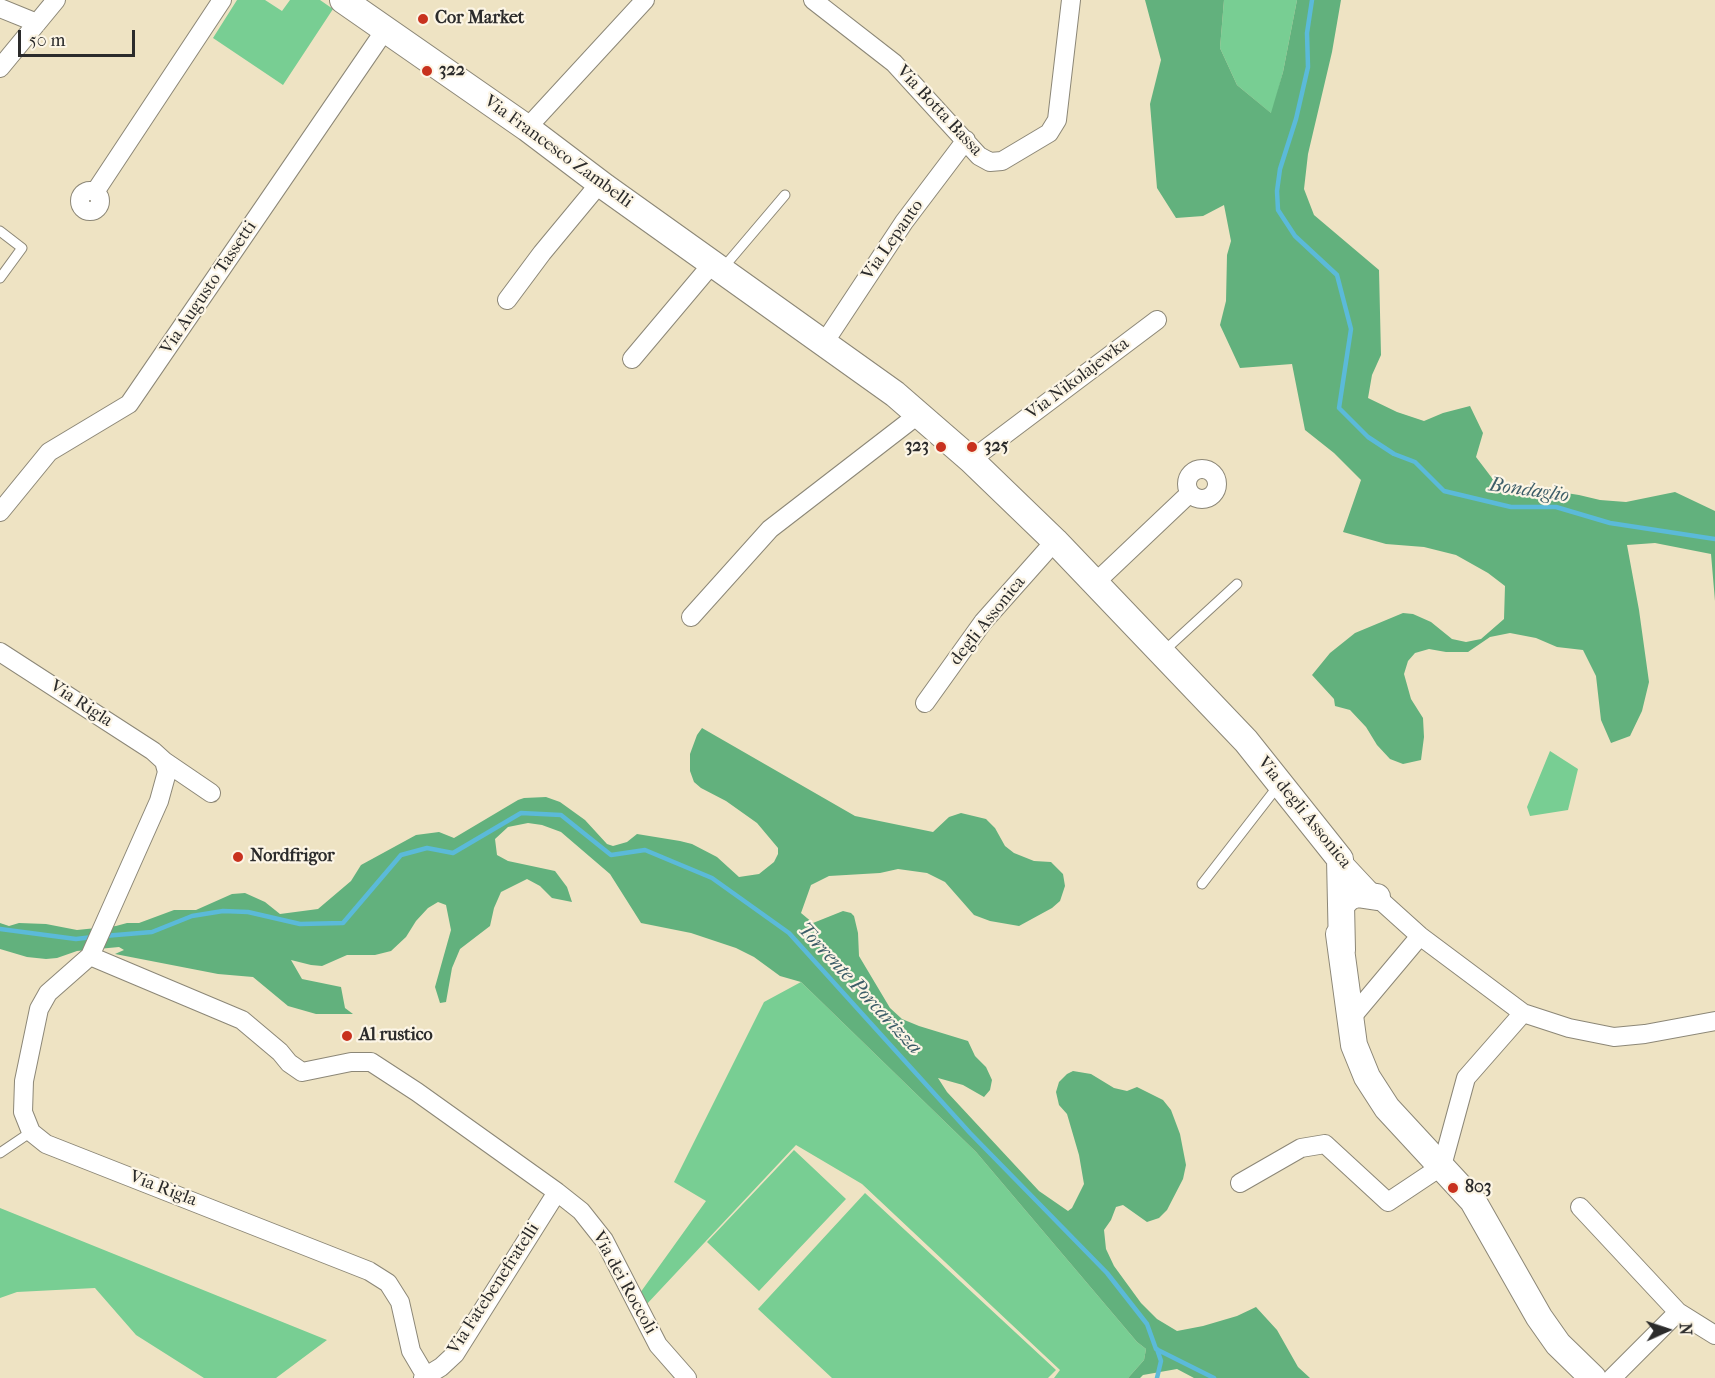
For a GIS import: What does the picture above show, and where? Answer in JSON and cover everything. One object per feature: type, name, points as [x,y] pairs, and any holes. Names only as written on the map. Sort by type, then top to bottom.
[{"type":"main road","name":"Via Francesco Zambelli","points":[[343,0],[527,128],[600,183],[895,394],[968,457]]},
{"type":"main road","name":"Via degli Assonica","points":[[968,457],[1055,541],[1246,741],[1333,851]]},
{"type":"main road","points":[[1342,950],[1342,904],[1339,873],[1333,851],[1324,857],[1342,950],[1354,1045],[1367,1077],[1387,1108],[1473,1201],[1539,1317],[1558,1344],[1593,1378]]},
{"type":"main road","points":[[1342,904],[1349,897],[1357,894],[1377,897]]},
{"type":"street","points":[[0,68],[56,0]]},
{"type":"street","points":[[95,192],[222,0]]},
{"type":"street","points":[[527,128],[645,0]]},
{"type":"street","name":"Via Botta Bassa","points":[[813,0],[894,63],[979,156],[990,162],[1002,161],[1049,133],[1057,120],[1071,0]]},
{"type":"street","points":[[0,8],[37,23]]},
{"type":"street","name":"Via Augusto Tassetti","points":[[0,512],[49,453],[129,404],[385,30]]},
{"type":"street","name":"Via Lepanto","points":[[824,343],[904,222],[966,140]]},
{"type":"street","points":[[507,300],[542,253],[600,183]]},
{"type":"street","points":[[632,359],[717,267]]},
{"type":"street","name":"Via Nikolajewka","points":[[968,457],[1157,320]]},
{"type":"street","points":[[691,617],[770,529],[919,414]]},
{"type":"street","points":[[1095,583],[1190,493]]},
{"type":"street","name":"degli Assonica","points":[[925,703],[983,622],[1055,541]]},
{"type":"street","name":"Via Rigla","points":[[0,652],[153,751],[211,794]]},
{"type":"street","points":[[31,1132],[23,1112],[24,1081],[39,1009],[48,993],[96,943],[159,801],[167,772],[164,761]]},
{"type":"street","name":"Via degli Assonica","points":[[1333,851],[1377,897],[1420,936],[1523,1013],[1569,1028],[1614,1036],[1645,1034],[1715,1021]]},
{"type":"street","points":[[1352,1017],[1420,936]]},
{"type":"street","points":[[96,943],[242,1020],[302,1072],[351,1062],[370,1062],[387,1071],[557,1192]]},
{"type":"street","points":[[1240,1183],[1301,1148],[1325,1144],[1388,1202],[1442,1166],[1466,1078],[1523,1013]]},
{"type":"street","name":"Via Rigla","points":[[31,1132],[46,1144],[369,1271],[388,1283],[400,1302],[411,1351],[425,1377]]},
{"type":"street","name":"Via Fatebenefratelli","points":[[425,1377],[456,1354],[557,1192]]},
{"type":"street","name":"Via dei Roccoli","points":[[557,1192],[580,1211],[604,1240],[658,1346],[687,1378]]},
{"type":"street","points":[[1580,1207],[1678,1312],[1715,1335]]},
{"type":"street","points":[[1612,1378],[1678,1312]]},
{"type":"lane","points":[[717,267],[785,195]]},
{"type":"lane","points":[[0,231],[22,248],[0,278]]},
{"type":"lane","points":[[1162,653],[1238,584]]},
{"type":"lane","points":[[1202,884],[1280,784]]},
{"type":"lane","points":[[0,1153],[31,1132]]},
{"type":"green space","points":[[237,0],[265,0],[282,11],[290,0],[320,0],[333,9],[283,85],[213,38]]},
{"type":"green space","points":[[1145,0],[1224,0],[1220,48],[1237,85],[1271,113],[1283,72],[1297,0],[1341,0],[1332,52],[1308,154],[1304,189],[1314,215],[1379,270],[1381,355],[1372,375],[1368,398],[1397,412],[1424,421],[1470,406],[1483,433],[1476,457],[1495,482],[1600,500],[1626,502],[1675,492],[1715,511],[1715,601],[1711,554],[1655,543],[1627,545],[1649,682],[1642,711],[1630,736],[1611,743],[1601,720],[1596,676],[1583,650],[1557,647],[1536,638],[1510,633],[1490,637],[1468,652],[1429,649],[1415,653],[1408,661],[1404,674],[1411,699],[1423,718],[1424,737],[1421,760],[1403,764],[1390,759],[1350,710],[1335,706],[1334,699],[1312,675],[1330,653],[1355,633],[1403,613],[1413,614],[1431,622],[1452,639],[1466,642],[1481,639],[1504,619],[1505,586],[1488,573],[1456,555],[1424,547],[1386,544],[1343,532],[1361,480],[1334,453],[1305,430],[1292,364],[1240,368],[1220,325],[1226,301],[1227,255],[1231,241],[1224,205],[1203,216],[1176,218],[1157,188],[1150,104],[1161,60]]},
{"type":"green space","points":[[1224,0],[1297,0],[1272,114],[1237,85],[1220,48]]},
{"type":"green space","points":[[702,728],[855,816],[933,832],[949,817],[961,813],[986,819],[995,828],[1005,846],[1014,853],[1034,861],[1051,862],[1063,874],[1065,886],[1060,901],[1052,908],[1019,926],[990,921],[974,915],[945,882],[927,873],[898,869],[880,873],[829,876],[811,885],[801,913],[813,923],[843,911],[851,913],[854,916],[858,933],[859,956],[890,1008],[902,1019],[968,1041],[975,1056],[986,1067],[992,1080],[990,1090],[984,1097],[963,1085],[938,1078],[947,1092],[1039,1191],[1068,1211],[1072,1208],[1084,1184],[1079,1155],[1067,1114],[1059,1105],[1056,1092],[1059,1082],[1073,1071],[1091,1074],[1114,1088],[1127,1091],[1137,1087],[1163,1100],[1171,1110],[1180,1134],[1186,1165],[1183,1179],[1167,1210],[1159,1218],[1147,1222],[1123,1205],[1116,1207],[1104,1230],[1106,1249],[1114,1266],[1141,1303],[1157,1319],[1177,1331],[1237,1316],[1256,1307],[1277,1330],[1298,1367],[1310,1378],[1194,1378],[1177,1369],[1143,1375],[1140,1378],[1128,1378],[1144,1360],[1146,1349],[1137,1342],[976,1152],[801,982],[780,976],[754,957],[736,948],[691,933],[641,923],[610,874],[561,832],[542,825],[528,823],[508,827],[495,839],[497,855],[508,861],[555,871],[567,887],[572,902],[552,898],[540,886],[527,879],[501,892],[490,926],[460,949],[452,968],[446,1002],[440,1003],[435,987],[451,930],[446,905],[438,902],[428,908],[406,937],[391,951],[375,955],[347,955],[322,966],[291,960],[302,979],[341,987],[345,1008],[353,1014],[316,1014],[288,1006],[253,977],[218,974],[115,954],[124,950],[119,947],[77,951],[46,959],[27,957],[0,949],[0,923],[9,926],[19,923],[46,924],[77,930],[116,926],[139,923],[174,910],[196,910],[232,894],[245,893],[265,902],[280,914],[318,909],[351,881],[361,865],[416,835],[439,832],[454,838],[524,798],[546,797],[560,802],[585,820],[607,844],[613,846],[627,842],[637,834],[680,841],[692,844],[717,857],[739,877],[759,874],[774,862],[778,848],[757,823],[694,782],[690,771],[690,754]]},
{"type":"green space","points":[[1550,751],[1578,769],[1568,810],[1530,816],[1527,807]]},
{"type":"green space","points":[[801,982],[976,1152],[1137,1342],[1146,1349],[1144,1360],[1128,1378],[1054,1378],[1060,1370],[862,1184],[796,1145],[645,1306],[640,1293],[706,1201],[674,1182],[764,1002]]},
{"type":"green space","points":[[794,1150],[846,1199],[759,1291],[707,1242]]},
{"type":"green space","points":[[865,1193],[1056,1370],[1048,1378],[832,1378],[758,1309]]},
{"type":"green space","points":[[0,1208],[327,1340],[276,1378],[204,1378],[136,1335],[95,1288],[17,1292],[0,1298]]},
{"type":"waterway","name":"Bondaglio","points":[[1312,0],[1307,33],[1308,67],[1296,119],[1280,169],[1277,191],[1278,210],[1295,236],[1337,275],[1351,329],[1339,408],[1368,437],[1394,454],[1415,462],[1444,491],[1511,507],[1556,507],[1610,523],[1715,539]]},
{"type":"waterway","name":"Torrente Porcarizza","points":[[104,936],[152,932],[192,916],[223,911],[248,912],[300,924],[343,923],[401,855],[427,848],[453,853],[521,813],[561,815],[611,855],[645,850],[712,878],[789,933],[970,1133],[1107,1273],[1147,1324],[1156,1349],[1214,1378]]},
{"type":"waterway","name":"Torrente Porcarizza","points":[[0,929],[76,939],[93,937]]},
{"type":"waterway","points":[[1157,1349],[1161,1361],[1157,1378]]},
{"type":"place","name":"Cor Market","points":[[423,19]]},
{"type":"place","name":"322","points":[[427,71]]},
{"type":"place","name":"323","points":[[941,447]]},
{"type":"place","name":"325","points":[[972,447]]},
{"type":"place","name":"Nordfrigor","points":[[238,857]]},
{"type":"place","name":"Al rustico","points":[[347,1036]]},
{"type":"place","name":"803","points":[[1453,1188]]}]
